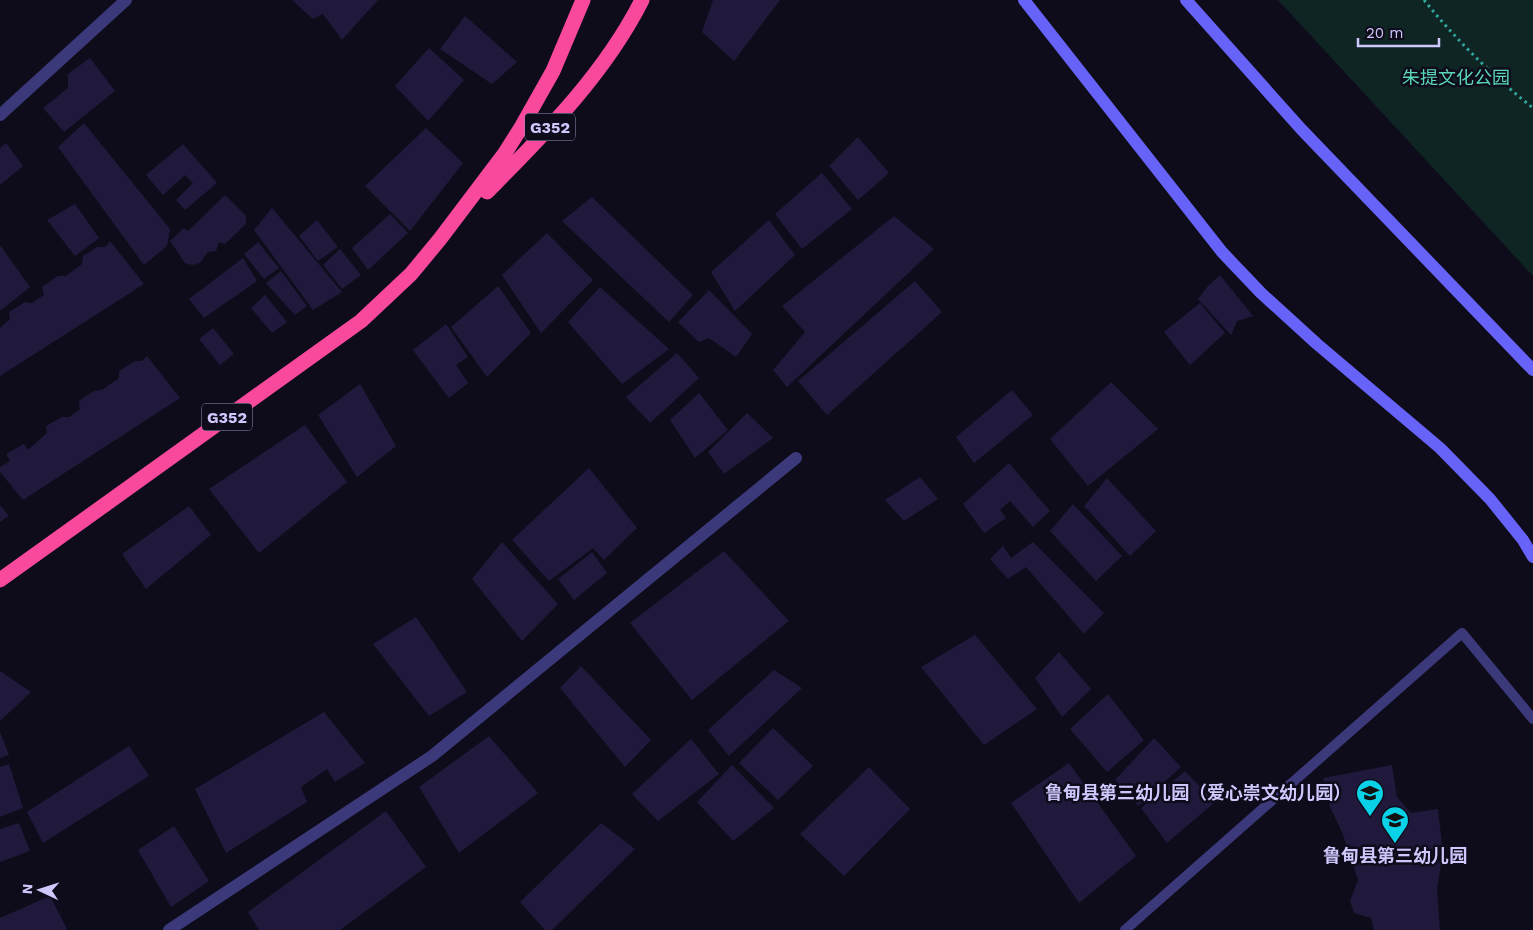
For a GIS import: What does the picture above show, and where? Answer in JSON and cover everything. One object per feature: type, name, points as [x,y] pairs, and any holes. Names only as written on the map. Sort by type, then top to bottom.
[{"type":"highway","name":"G352","points":[[0,580],[360,321],[411,274],[485,181],[522,126],[553,71],[583,0]]},
{"type":"highway","name":"G352","points":[[440,239],[557,120],[585,88],[611,53],[642,0]]},
{"type":"main road","points":[[1024,0],[1222,252],[1261,293],[1317,344],[1440,448],[1490,499],[1523,540],[1533,557]]},
{"type":"main road","points":[[1186,0],[1302,130],[1533,370]]},
{"type":"street","points":[[0,115],[126,0]]},
{"type":"street","points":[[169,930],[432,756],[796,458]]},
{"type":"lane","points":[[1125,930],[1462,632],[1533,719]]},
{"type":"path","points":[[1424,0],[1472,54],[1510,90],[1533,108]]},
{"type":"green space","name":"朱提文化公园","points":[[1278,0],[1533,0],[1533,276]]},
{"type":"building","points":[[292,0],[378,0],[342,40],[323,14],[313,19]]},
{"type":"building","points":[[713,0],[780,0],[734,61],[702,32]]},
{"type":"building","points":[[465,16],[517,62],[492,84],[440,49]]},
{"type":"building","points":[[429,48],[464,80],[428,121],[395,86]]},
{"type":"building","points":[[90,58],[115,91],[64,132],[43,108],[68,88],[68,74]]},
{"type":"building","points":[[84,123],[170,229],[167,246],[144,265],[58,147]]},
{"type":"building","points":[[426,128],[463,163],[410,231],[365,186]]},
{"type":"building","points":[[858,137],[889,173],[858,200],[829,166]]},
{"type":"building","points":[[6,143],[23,166],[0,185],[0,148]]},
{"type":"building","points":[[183,144],[217,183],[185,210],[176,200],[193,183],[185,175],[163,195],[146,175]]},
{"type":"building","points":[[822,173],[852,209],[802,249],[775,214]]},
{"type":"building","points":[[225,195],[246,216],[246,224],[225,244],[219,242],[216,251],[208,252],[200,263],[192,265],[185,263],[170,241],[184,228],[188,231]]},
{"type":"building","points":[[592,197],[693,295],[669,322],[562,221]]},
{"type":"building","points":[[75,204],[99,238],[75,256],[47,220]]},
{"type":"building","points":[[272,208],[342,292],[313,310],[254,230]]},
{"type":"building","points":[[390,214],[408,233],[368,270],[352,248]]},
{"type":"building","points":[[894,216],[934,249],[787,387],[773,370],[805,332],[782,306]]},
{"type":"building","points":[[317,220],[338,247],[318,261],[299,236]]},
{"type":"building","points":[[769,220],[795,255],[735,311],[711,272]]},
{"type":"building","points":[[547,233],[593,280],[541,333],[502,275]]},
{"type":"building","points":[[110,241],[144,284],[0,376],[0,328],[10,319],[9,312],[25,302],[32,303],[44,295],[42,287],[58,276],[66,276],[82,264],[83,256],[97,247],[105,247]]},
{"type":"building","points":[[258,242],[279,268],[264,279],[244,254]]},
{"type":"building","points":[[0,245],[30,287],[0,311]]},
{"type":"building","points":[[340,249],[361,275],[342,289],[323,265]]},
{"type":"building","points":[[243,258],[257,281],[204,318],[189,299]]},
{"type":"building","points":[[281,271],[307,306],[295,315],[266,283]]},
{"type":"building","points":[[1220,275],[1253,316],[1237,321],[1231,335],[1198,299]]},
{"type":"building","points":[[915,281],[942,312],[827,415],[798,381]]},
{"type":"building","points":[[498,286],[531,333],[487,377],[451,327]]},
{"type":"building","points":[[600,287],[669,349],[622,384],[568,322]]},
{"type":"building","points":[[709,290],[752,334],[736,357],[709,338],[699,342],[678,322]]},
{"type":"building","points":[[265,295],[287,322],[272,333],[251,308]]},
{"type":"building","points":[[1200,303],[1225,333],[1190,365],[1164,332]]},
{"type":"building","points":[[446,324],[468,357],[456,365],[468,383],[449,398],[413,350]]},
{"type":"building","points":[[213,328],[234,354],[220,365],[199,339]]},
{"type":"building","points":[[677,353],[699,378],[650,423],[626,397]]},
{"type":"building","points":[[147,356],[180,398],[23,500],[0,472],[0,467],[10,461],[6,454],[24,444],[28,450],[47,433],[46,426],[62,417],[69,417],[80,409],[79,401],[94,391],[102,390],[119,378],[119,371],[135,361],[142,361]]},
{"type":"building","points":[[1111,382],[1158,429],[1088,486],[1050,439]]},
{"type":"building","points":[[360,384],[396,446],[357,477],[318,415]]},
{"type":"building","points":[[1012,390],[1033,415],[974,463],[956,437]]},
{"type":"building","points":[[699,393],[728,430],[695,458],[670,420]]},
{"type":"building","points":[[747,413],[773,438],[724,474],[708,452]]},
{"type":"building","points":[[305,425],[347,482],[259,553],[209,489]]},
{"type":"building","points":[[1009,463],[1050,511],[1033,527],[1010,501],[1000,510],[1006,518],[984,533],[963,504]]},
{"type":"building","points":[[589,468],[637,528],[604,560],[593,548],[549,581],[512,540]]},
{"type":"building","points":[[920,477],[938,499],[904,521],[885,500]]},
{"type":"building","points":[[1107,478],[1156,531],[1130,556],[1084,506]]},
{"type":"building","points":[[1073,504],[1122,556],[1096,581],[1050,531]]},
{"type":"building","points":[[0,505],[9,516],[0,522]]},
{"type":"building","points":[[189,506],[211,535],[146,589],[122,554]]},
{"type":"building","points":[[502,542],[558,604],[522,641],[472,579]]},
{"type":"building","points":[[1033,542],[1104,613],[1084,634],[1026,567],[1008,579],[990,559],[1003,546],[1011,558]]},
{"type":"building","points":[[724,551],[789,621],[692,700],[630,623]]},
{"type":"building","points":[[592,552],[607,573],[574,600],[558,579]]},
{"type":"building","points":[[416,617],[467,692],[429,716],[373,644]]},
{"type":"building","points":[[975,635],[1037,709],[984,745],[921,667]]},
{"type":"building","points":[[1059,652],[1091,689],[1062,717],[1035,678]]},
{"type":"building","points":[[581,666],[651,740],[625,767],[560,688]]},
{"type":"building","points":[[774,670],[802,688],[729,756],[708,730]]},
{"type":"building","points":[[0,671],[31,692],[0,721]]},
{"type":"building","points":[[1108,694],[1144,740],[1107,772],[1070,729]]},
{"type":"building","points":[[324,712],[365,763],[335,782],[327,769],[301,787],[307,802],[226,853],[195,789]]},
{"type":"building","points":[[773,728],[813,766],[778,800],[739,763]]},
{"type":"building","points":[[0,732],[9,755],[0,758]]},
{"type":"building","points":[[489,736],[538,793],[459,853],[419,787]]},
{"type":"building","points":[[1154,738],[1181,767],[1138,806],[1115,780]]},
{"type":"building","points":[[691,739],[719,774],[658,821],[632,794]]},
{"type":"building","points":[[129,746],[149,776],[43,843],[27,812]]},
{"type":"building","points":[[1069,763],[1136,856],[1079,903],[1011,803]]},
{"type":"building","points":[[9,764],[23,808],[0,817],[0,767]]},
{"type":"building","points":[[732,765],[774,808],[733,841],[697,802]]},
{"type":"building","points":[[1392,765],[1397,797],[1411,813],[1438,809],[1443,854],[1437,888],[1440,930],[1374,930],[1371,918],[1354,913],[1350,901],[1358,880],[1342,832],[1330,807],[1323,778]]},
{"type":"building","points":[[869,767],[910,809],[844,876],[800,834]]},
{"type":"building","points":[[1185,771],[1215,802],[1167,843],[1141,808]]},
{"type":"building","points":[[386,811],[426,867],[340,930],[259,930],[248,912]]},
{"type":"building","points":[[19,823],[30,851],[0,862],[0,829]]},
{"type":"building","points":[[601,823],[635,849],[552,930],[545,930],[520,902]]},
{"type":"building","points":[[174,826],[209,881],[171,907],[138,850]]},
{"type":"building","points":[[50,896],[66,930],[0,930],[0,918]]},
{"type":"place","name":"鲁甸县第三幼儿园（爱心崇文幼儿园）","points":[[1370,817]]},
{"type":"place","name":"鲁甸县第三幼儿园","points":[[1395,844]]}]
